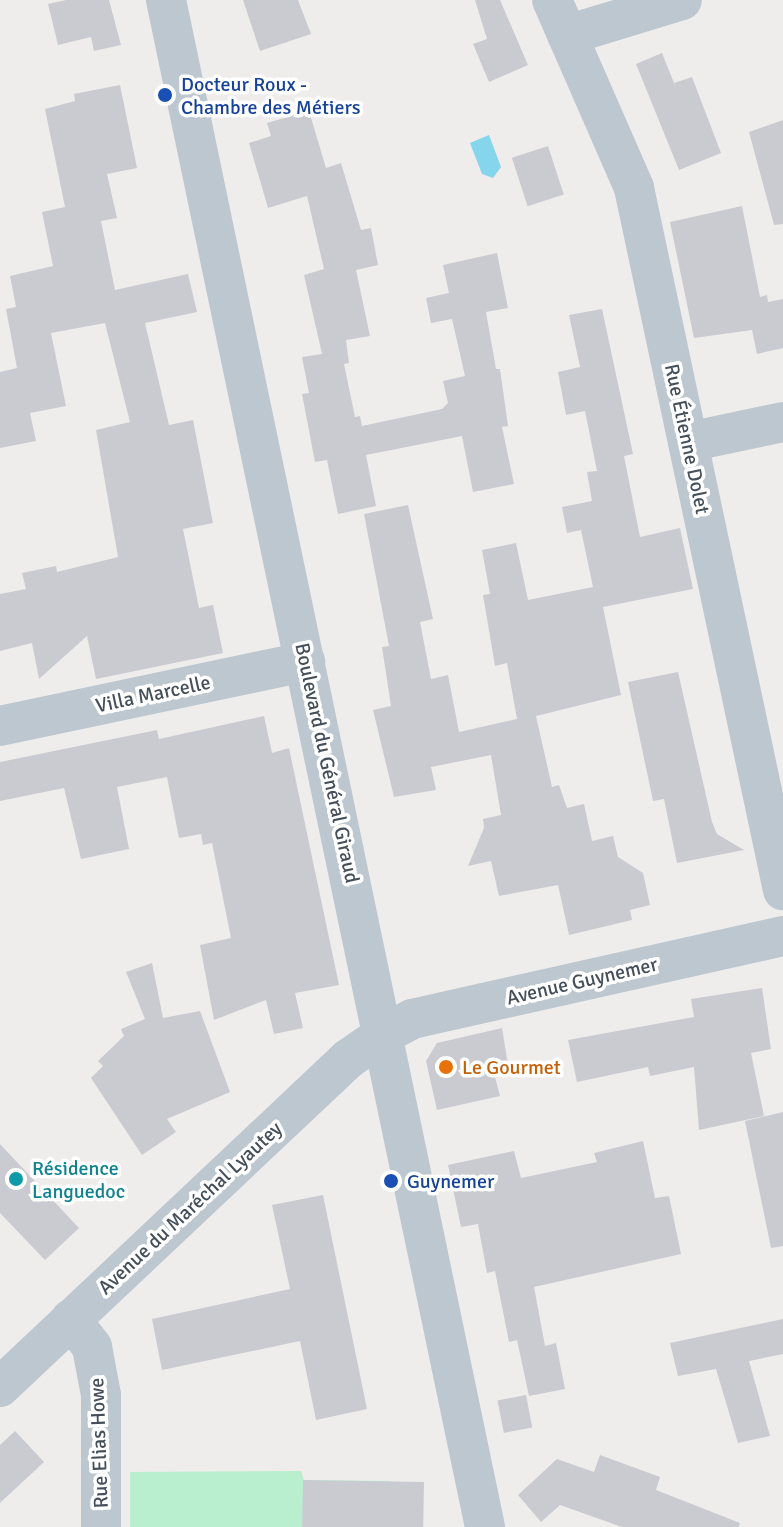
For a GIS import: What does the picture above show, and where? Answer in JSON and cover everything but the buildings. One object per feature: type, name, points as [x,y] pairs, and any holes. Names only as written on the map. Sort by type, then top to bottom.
[{"type":"street","name":"Boulevard du Général Giraud","points":[[166,0],[485,1527]]},
{"type":"street","points":[[560,18],[682,0]]},
{"type":"street","name":"Rue Étienne Dolet","points":[[560,18],[634,188],[783,890]]},
{"type":"street","points":[[688,442],[783,422]]},
{"type":"street","name":"Villa Marcelle","points":[[0,726],[305,662]]},
{"type":"street","name":"Avenue Guynemer","points":[[384,1034],[412,1019],[783,936]]},
{"type":"street","name":"Avenue du Maréchal Lyautey","points":[[0,1387],[348,1059],[384,1034]]},
{"type":"street","name":"Rue Elias Howe","points":[[71,1319],[92,1347],[101,1395],[101,1527]]},
{"type":"green space","points":[[301,1471],[304,1480],[390,1481],[389,1527],[130,1527],[130,1472]]},
{"type":"water","points":[[489,135],[501,167],[493,178],[482,174],[470,143]]},
{"type":"place","name":"Docteur Roux - Chambre des Métiers","points":[[165,95]]},
{"type":"place","name":"Le Gourmet","points":[[446,1067]]},
{"type":"place","name":"Résidence Languedoc","points":[[16,1179]]},
{"type":"place","name":"Guynemer","points":[[391,1181]]}]
